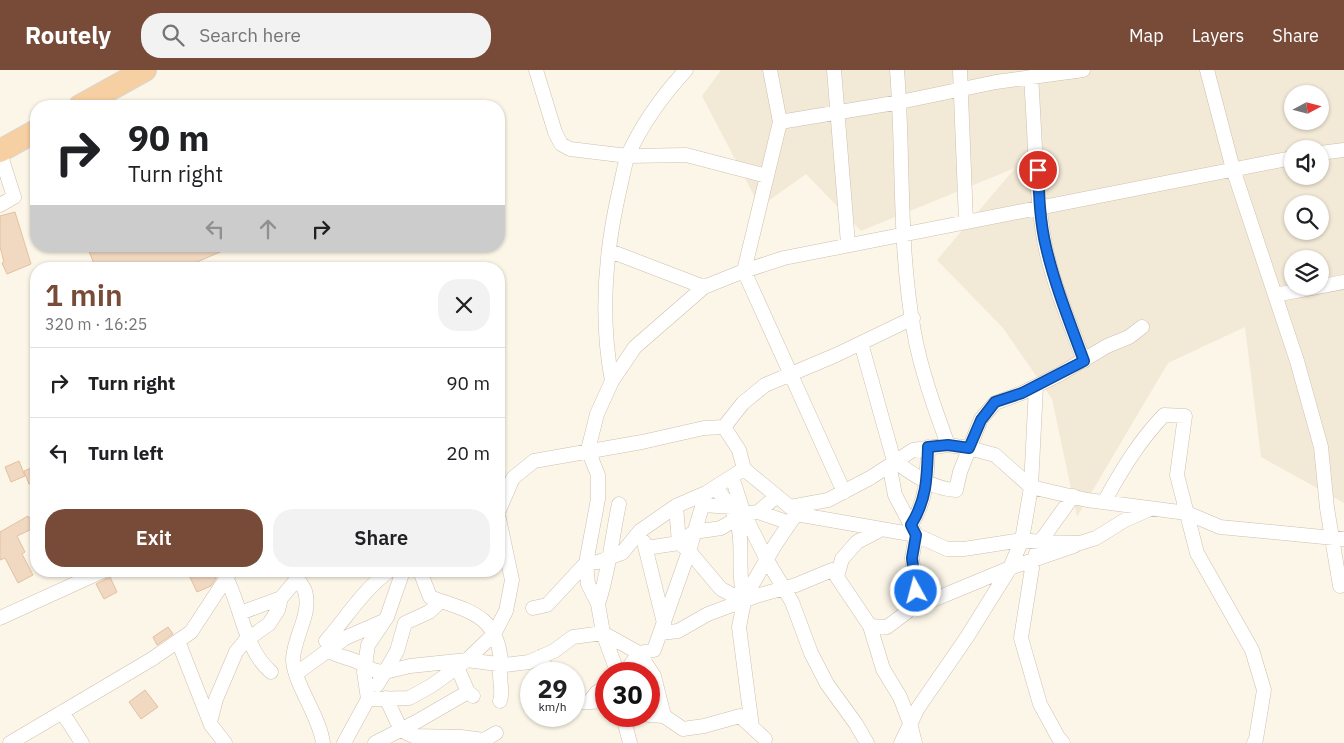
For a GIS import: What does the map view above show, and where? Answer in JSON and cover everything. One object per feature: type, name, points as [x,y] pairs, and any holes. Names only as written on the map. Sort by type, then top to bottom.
[{"type":"highway","points":[[91,100],[145,70]]},
{"type":"highway","points":[[0,152],[30,134]]},
{"type":"street","points":[[536,70],[555,132],[561,144],[570,149],[628,156],[686,155],[766,176]]},
{"type":"street","points":[[612,381],[605,347],[605,294],[614,214],[628,156],[649,116],[686,70]]},
{"type":"street","points":[[770,70],[780,122],[744,271],[844,492]]},
{"type":"street","points":[[834,70],[848,244]]},
{"type":"street","points":[[897,70],[900,102],[903,233],[914,333],[932,399],[948,445]]},
{"type":"street","points":[[960,70],[966,222]]},
{"type":"street","points":[[780,122],[900,102],[961,89],[1083,70]]},
{"type":"street","points":[[1207,70],[1233,169],[1297,361],[1321,447],[1326,508],[1338,538],[1340,586]]},
{"type":"street","points":[[1031,77],[1040,208],[1046,246],[1059,292],[1084,361]]},
{"type":"street","points":[[1329,152],[1344,150]]},
{"type":"street","points":[[0,152],[14,197],[0,205]]},
{"type":"street","points":[[614,662],[603,633],[598,604],[588,584],[586,563],[598,499],[598,475],[588,450],[597,414],[612,381],[636,347],[704,287],[784,258],[903,233],[1284,159]]},
{"type":"street","points":[[610,251],[704,287]]},
{"type":"street","points":[[1275,295],[1344,282]]},
{"type":"street","points":[[505,496],[513,478],[534,461],[642,442],[704,428],[724,427],[743,403],[765,385],[913,318]]},
{"type":"street","points":[[892,468],[945,490],[956,490],[960,472],[981,420],[995,402],[1036,386],[1084,361],[1107,346],[1129,337],[1142,327]]},
{"type":"street","points":[[861,343],[892,468],[895,494],[914,530]]},
{"type":"street","points":[[901,743],[918,708],[967,637],[1010,568],[1022,540],[1031,487],[1036,386]]},
{"type":"street","points":[[1104,502],[1134,451],[1147,433],[1164,415],[1185,416],[1177,475],[1197,553],[1252,650],[1264,690],[1254,743]]},
{"type":"street","points":[[724,427],[739,450],[744,469],[790,507],[828,500],[892,468],[913,450],[948,445],[995,455],[1031,487],[1104,502],[1187,513],[1220,527],[1338,538]]},
{"type":"street","points":[[870,626],[887,627],[907,612],[916,591],[912,558],[914,530],[925,493],[928,447]]},
{"type":"street","points":[[533,608],[547,605],[586,563],[622,553],[640,531],[676,506],[708,495],[744,469]]},
{"type":"street","points":[[732,477],[741,538],[740,582],[744,602]]},
{"type":"street","points":[[708,495],[738,513],[792,602],[811,653],[827,684],[856,724],[866,743]]},
{"type":"street","points":[[708,495],[738,513],[758,512],[790,523]]},
{"type":"street","points":[[633,662],[639,653],[654,650],[663,628],[684,547],[694,532],[708,495]]},
{"type":"street","points":[[758,512],[777,496]]},
{"type":"street","points":[[1063,743],[1040,704],[1021,638],[1033,562],[1040,542],[1073,496]]},
{"type":"street","points":[[598,604],[610,557],[611,539],[619,504]]},
{"type":"street","points":[[676,506],[684,547],[721,589],[744,602]]},
{"type":"street","points":[[916,607],[1010,568],[1033,562],[1096,538],[1125,520],[1151,508]]},
{"type":"street","points":[[694,532],[721,528],[738,513]]},
{"type":"street","points":[[752,727],[739,627],[744,602],[767,560],[796,514],[880,530],[914,530],[947,549],[964,549],[1022,540],[1080,544]]},
{"type":"street","points":[[880,530],[857,542],[842,560],[837,577],[870,626],[883,669],[900,697],[915,743]]},
{"type":"street","points":[[640,531],[646,548],[663,628]]},
{"type":"street","points":[[368,698],[409,698],[431,686],[462,663],[494,634],[506,611],[512,580],[505,547]]},
{"type":"street","points":[[646,548],[684,547]]},
{"type":"street","points":[[663,628],[678,631],[708,614],[832,570]]},
{"type":"street","points":[[0,618],[90,577]]},
{"type":"street","points":[[10,743],[152,659],[191,632],[224,577]]},
{"type":"street","points":[[227,577],[248,638],[261,664],[271,672]]},
{"type":"street","points":[[210,722],[216,699],[236,652],[248,638],[269,624],[278,610],[281,598],[294,577]]},
{"type":"street","points":[[296,577],[304,590],[307,606],[298,634],[293,660],[321,730],[323,743]]},
{"type":"street","points":[[382,577],[367,590],[349,616],[326,641],[331,648],[331,652],[341,658],[358,662],[364,667],[377,672],[410,666],[529,662],[554,651],[573,637],[603,633],[639,653],[654,676],[664,716]]},
{"type":"street","points":[[344,743],[368,698],[364,667],[368,645],[385,620],[401,577]]},
{"type":"street","points":[[422,577],[430,596],[467,609],[480,617],[494,634],[501,664],[499,673],[502,695],[500,702]]},
{"type":"street","points":[[240,613],[281,598]]},
{"type":"street","points":[[378,685],[396,651],[405,623],[429,612],[441,600]]},
{"type":"street","points":[[297,673],[345,638],[385,620],[396,618],[405,623]]},
{"type":"street","points":[[178,641],[210,722],[225,743]]},
{"type":"street","points":[[542,656],[544,662]]},
{"type":"street","points":[[375,743],[471,694],[462,663]]},
{"type":"street","points":[[589,702],[595,694]]},
{"type":"street","points":[[386,698],[401,730],[412,736],[461,737],[484,740],[496,733]]},
{"type":"street","points":[[585,702],[595,702]]},
{"type":"street","points":[[62,712],[82,743]]},
{"type":"street","points":[[660,716],[664,716],[684,729],[704,726],[740,716],[765,738]]},
{"type":"street","points":[[626,727],[630,743]]},
{"type":"shaded area","points":[[721,70],[1344,70],[1344,503],[1261,457],[1245,327],[1168,363],[1077,517],[1052,399],[1003,328],[937,260],[1015,168],[861,231],[806,174],[760,207],[702,96]]},
{"type":"building","points":[[15,212],[30,262],[30,264],[7,274],[2,263],[4,262],[0,247],[0,216]]},
{"type":"building","points":[[89,252],[220,252],[197,262],[93,262]]},
{"type":"building","points":[[19,461],[25,476],[11,482],[5,467]]},
{"type":"building","points":[[30,468],[30,484],[29,484],[24,471]]},
{"type":"building","points":[[28,516],[30,530],[17,536],[25,552],[22,554],[30,569],[30,577],[18,583],[5,558],[0,560],[0,532]]},
{"type":"building","points":[[110,577],[117,592],[104,599],[96,584]]},
{"type":"building","points":[[190,577],[216,577],[211,586],[197,592]]},
{"type":"building","points":[[168,627],[173,634],[157,645],[153,637]]},
{"type":"building","points":[[145,690],[158,707],[141,719],[129,702]]},
{"type":"route","points":[[916,591],[912,558],[916,535],[911,525],[921,508],[925,493],[928,447],[948,445],[969,448],[981,420],[995,402],[1022,393],[1084,361],[1059,292],[1046,246],[1040,208],[1038,170]]}]
